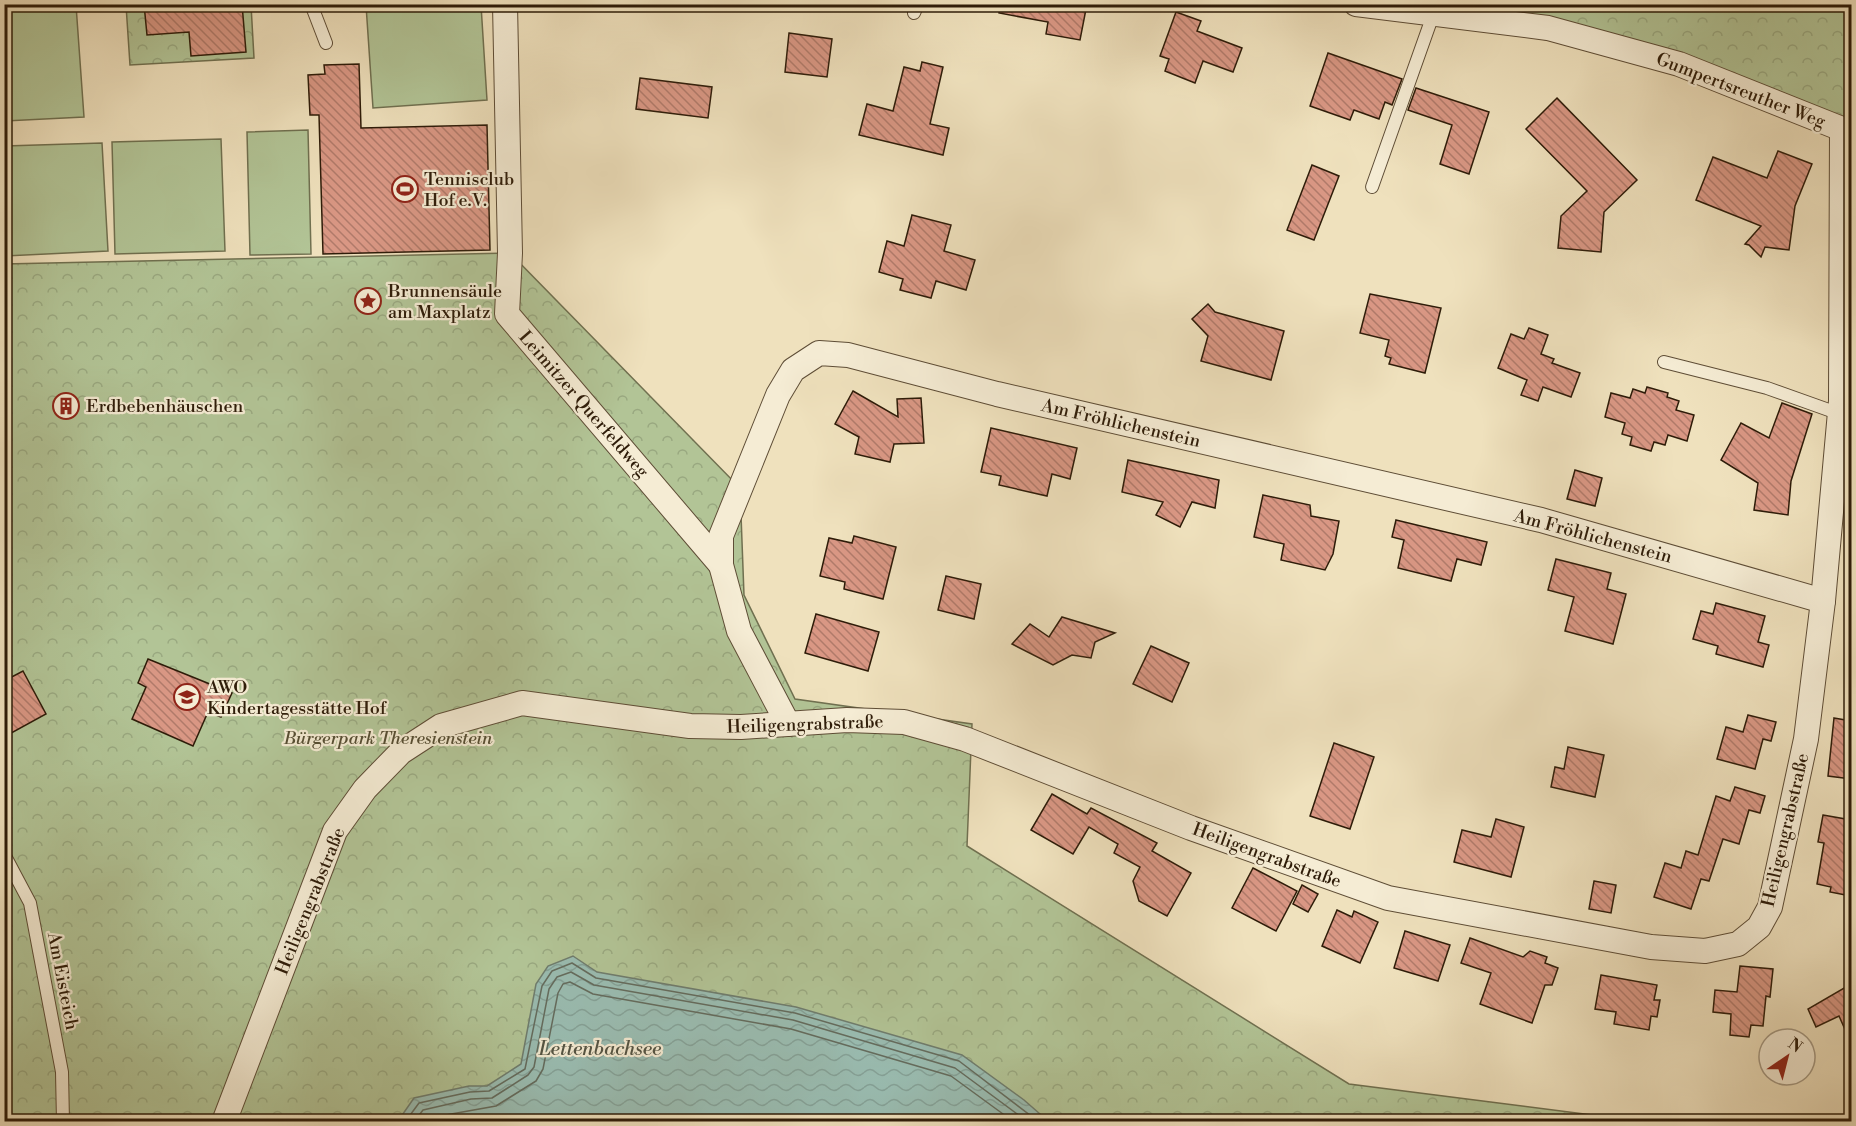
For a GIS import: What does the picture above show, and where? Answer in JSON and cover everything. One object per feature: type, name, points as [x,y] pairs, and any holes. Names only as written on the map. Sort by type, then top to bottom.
[{"type":"street","name":"Leimitzer Querfeldweg","points":[[505,4],[510,253],[507,314],[722,565]]},
{"type":"street","name":"Gumpertsreuther Weg","points":[[1356,4],[1548,28],[1679,64],[1842,129]]},
{"type":"street","name":"Heiligengrabstraße","points":[[224,1122],[335,831],[365,789],[401,752],[441,726],[522,703],[690,726],[847,720],[904,722],[965,739],[1191,828],[1388,898],[1651,947],[1705,951],[1738,944],[1759,927],[1770,907],[1806,739],[1823,601],[1840,414],[1842,129]]},
{"type":"street","name":"Am Fröhlichenstein","points":[[788,724],[739,631],[722,565],[721,536],[778,395],[794,370],[819,353],[848,355],[997,394],[1541,520],[1823,601]]},
{"type":"lane","points":[[311,4],[326,43]]},
{"type":"lane","points":[[1372,187],[1433,15]]},
{"type":"lane","points":[[1664,362],[1767,388],[1840,414]]},
{"type":"lane","name":"Am Eisteich","points":[[4,854],[30,903],[62,1072],[63,1122]]},
{"type":"green space","points":[[5,4],[76,5],[84,117],[5,121]]},
{"type":"green space","points":[[126,5],[251,5],[254,58],[130,65]]},
{"type":"green space","points":[[366,5],[481,5],[487,100],[373,108]]},
{"type":"green space","points":[[1356,5],[1851,5],[1851,132],[1679,64]]},
{"type":"green space","points":[[308,130],[311,254],[250,255],[247,132]]},
{"type":"green space","points":[[221,139],[225,251],[115,254],[112,142]]},
{"type":"green space","points":[[102,143],[108,251],[5,256],[5,146]]},
{"type":"green space","name":"Bürgerpark Theresienstein","points":[[510,253],[740,488],[744,595],[795,699],[972,724],[967,846],[1349,1084],[1639,1121],[5,1121],[4,264]]},
{"type":"water","name":"Lettenbachsee","points":[[573,956],[597,972],[796,1007],[962,1055],[1024,1100],[1048,1121],[398,1121],[414,1098],[469,1086],[487,1086],[521,1064],[536,984],[548,966]]},
{"type":"building","points":[[144,4],[242,4],[246,52],[191,56],[189,32],[147,35]]},
{"type":"building","points":[[1000,4],[1087,4],[1080,40],[1046,34],[1048,22],[999,13]]},
{"type":"building","points":[[1176,12],[1201,21],[1197,31],[1242,48],[1233,72],[1203,61],[1195,83],[1165,71],[1169,59],[1160,56]]},
{"type":"building","points":[[789,33],[832,39],[827,77],[785,72]]},
{"type":"building","points":[[1328,53],[1402,79],[1392,105],[1385,102],[1379,119],[1354,110],[1350,120],[1310,106]]},
{"type":"building","points":[[922,62],[943,67],[930,124],[949,128],[943,155],[859,135],[867,104],[893,111],[904,67],[920,71]]},
{"type":"building","name":"Tennisclub Hof e.V.","points":[[359,64],[361,128],[487,125],[490,250],[323,254],[319,115],[310,115],[308,75],[325,74],[324,65]]},
{"type":"building","points":[[640,78],[712,87],[708,118],[636,109]]},
{"type":"building","points":[[1416,88],[1489,112],[1469,174],[1440,164],[1452,125],[1408,110]]},
{"type":"building","points":[[1557,98],[1637,180],[1604,212],[1601,252],[1558,248],[1561,216],[1587,191],[1526,129]]},
{"type":"building","points":[[1778,151],[1812,164],[1795,206],[1789,250],[1765,247],[1761,257],[1745,244],[1761,226],[1696,200],[1713,157],[1767,178]]},
{"type":"building","points":[[1312,165],[1339,176],[1314,240],[1287,230]]},
{"type":"building","points":[[912,215],[951,225],[944,251],[975,260],[966,290],[936,281],[931,298],[900,290],[903,279],[879,272],[887,241],[904,246]]},
{"type":"building","points":[[1370,294],[1441,308],[1425,373],[1389,364],[1391,358],[1385,356],[1389,340],[1360,333]]},
{"type":"building","points":[[1208,304],[1215,312],[1284,331],[1271,380],[1201,361],[1208,336],[1192,319]]},
{"type":"building","points":[[1529,328],[1548,335],[1541,354],[1554,359],[1552,363],[1580,373],[1571,397],[1543,387],[1538,401],[1521,395],[1527,380],[1498,368],[1511,334],[1524,339]]},
{"type":"building","points":[[1647,387],[1668,393],[1667,397],[1679,401],[1676,410],[1694,415],[1687,441],[1668,435],[1665,445],[1654,442],[1651,451],[1630,445],[1632,437],[1622,434],[1625,423],[1605,417],[1611,393],[1630,398],[1633,389],[1645,393]]},
{"type":"building","points":[[853,391],[898,417],[897,399],[921,398],[924,443],[894,444],[890,462],[855,454],[859,437],[835,424]]},
{"type":"building","points":[[1782,403],[1812,414],[1791,481],[1788,515],[1754,510],[1758,483],[1721,460],[1741,423],[1769,438]]},
{"type":"building","points":[[991,428],[1077,448],[1070,479],[1052,474],[1047,496],[999,485],[1001,476],[981,472]]},
{"type":"building","points":[[1128,460],[1219,480],[1215,508],[1192,502],[1180,527],[1156,515],[1163,502],[1122,492]]},
{"type":"building","points":[[1575,470],[1602,478],[1595,506],[1567,499]]},
{"type":"building","points":[[1263,495],[1310,505],[1311,516],[1339,521],[1333,554],[1325,570],[1281,560],[1284,544],[1254,537]]},
{"type":"building","points":[[1396,520],[1487,542],[1481,565],[1457,559],[1451,581],[1398,568],[1404,540],[1392,537]]},
{"type":"building","points":[[854,536],[896,547],[883,599],[844,589],[845,582],[820,576],[829,538],[852,543]]},
{"type":"building","points":[[1556,559],[1611,573],[1607,589],[1626,594],[1613,644],[1565,631],[1574,597],[1548,590]]},
{"type":"building","points":[[946,576],[981,584],[974,619],[938,610]]},
{"type":"building","points":[[1716,603],[1765,616],[1758,642],[1769,645],[1763,667],[1716,654],[1718,646],[1693,639],[1701,611],[1713,614]]},
{"type":"building","points":[[816,614],[879,632],[868,671],[805,653]]},
{"type":"building","points":[[1062,617],[1115,633],[1095,642],[1091,658],[1072,655],[1053,665],[1012,644],[1030,624],[1049,637]]},
{"type":"building","points":[[1151,646],[1189,663],[1172,702],[1133,684]]},
{"type":"building","points":[[148,659],[232,693],[221,717],[208,712],[193,746],[132,719],[146,687],[138,683]]},
{"type":"building","points":[[23,671],[46,714],[4,737],[4,681]]},
{"type":"building","points":[[1748,715],[1776,722],[1771,741],[1763,739],[1755,769],[1717,759],[1726,727],[1743,732]]},
{"type":"building","points":[[1834,718],[1851,721],[1851,779],[1828,776]]},
{"type":"building","points":[[1334,743],[1374,757],[1350,829],[1310,816]]},
{"type":"building","points":[[1568,747],[1604,755],[1595,797],[1551,787],[1555,767],[1564,769]]},
{"type":"building","points":[[1735,787],[1765,796],[1760,813],[1749,810],[1739,844],[1723,839],[1709,881],[1701,879],[1691,909],[1654,897],[1665,863],[1681,868],[1686,851],[1698,855],[1716,796],[1730,801]]},
{"type":"building","points":[[1052,794],[1087,814],[1091,808],[1157,843],[1152,851],[1191,873],[1167,916],[1139,901],[1133,881],[1140,867],[1114,853],[1118,844],[1089,827],[1073,854],[1031,830]]},
{"type":"building","points":[[1823,815],[1851,820],[1851,896],[1830,892],[1831,887],[1817,884],[1824,843],[1818,842]]},
{"type":"building","points":[[1496,819],[1524,827],[1511,877],[1454,862],[1462,830],[1491,837]]},
{"type":"building","points":[[1253,868],[1297,891],[1276,931],[1232,908]]},
{"type":"building","points":[[1594,881],[1616,885],[1611,913],[1589,909]]},
{"type":"building","points":[[1302,885],[1318,894],[1308,912],[1293,904]]},
{"type":"building","points":[[1337,910],[1352,917],[1354,911],[1378,922],[1360,963],[1322,946]]},
{"type":"building","points":[[1405,931],[1450,945],[1438,981],[1394,968]]},
{"type":"building","points":[[1470,938],[1523,957],[1530,951],[1547,957],[1545,963],[1558,968],[1552,985],[1545,985],[1532,1023],[1480,1004],[1491,973],[1461,963]]},
{"type":"building","points":[[1740,966],[1773,969],[1770,997],[1766,996],[1763,1026],[1751,1025],[1749,1037],[1730,1035],[1731,1014],[1713,1012],[1715,990],[1737,992]]},
{"type":"building","points":[[1601,975],[1657,985],[1654,1000],[1660,1000],[1657,1017],[1651,1016],[1649,1030],[1614,1024],[1616,1012],[1595,1009]]},
{"type":"building","points":[[1851,984],[1851,1043],[1839,1016],[1816,1027],[1808,1009]]},
{"type":"place","name":"Tennisclub Hof e.V.","points":[[405,189]]},
{"type":"place","name":"Brunnensäule am Maxplatz","points":[[368,301]]},
{"type":"place","name":"Erdbebenhäuschen","points":[[66,406]]},
{"type":"place","name":"AWO Kindertagesstätte Hof","points":[[187,697]]}]
